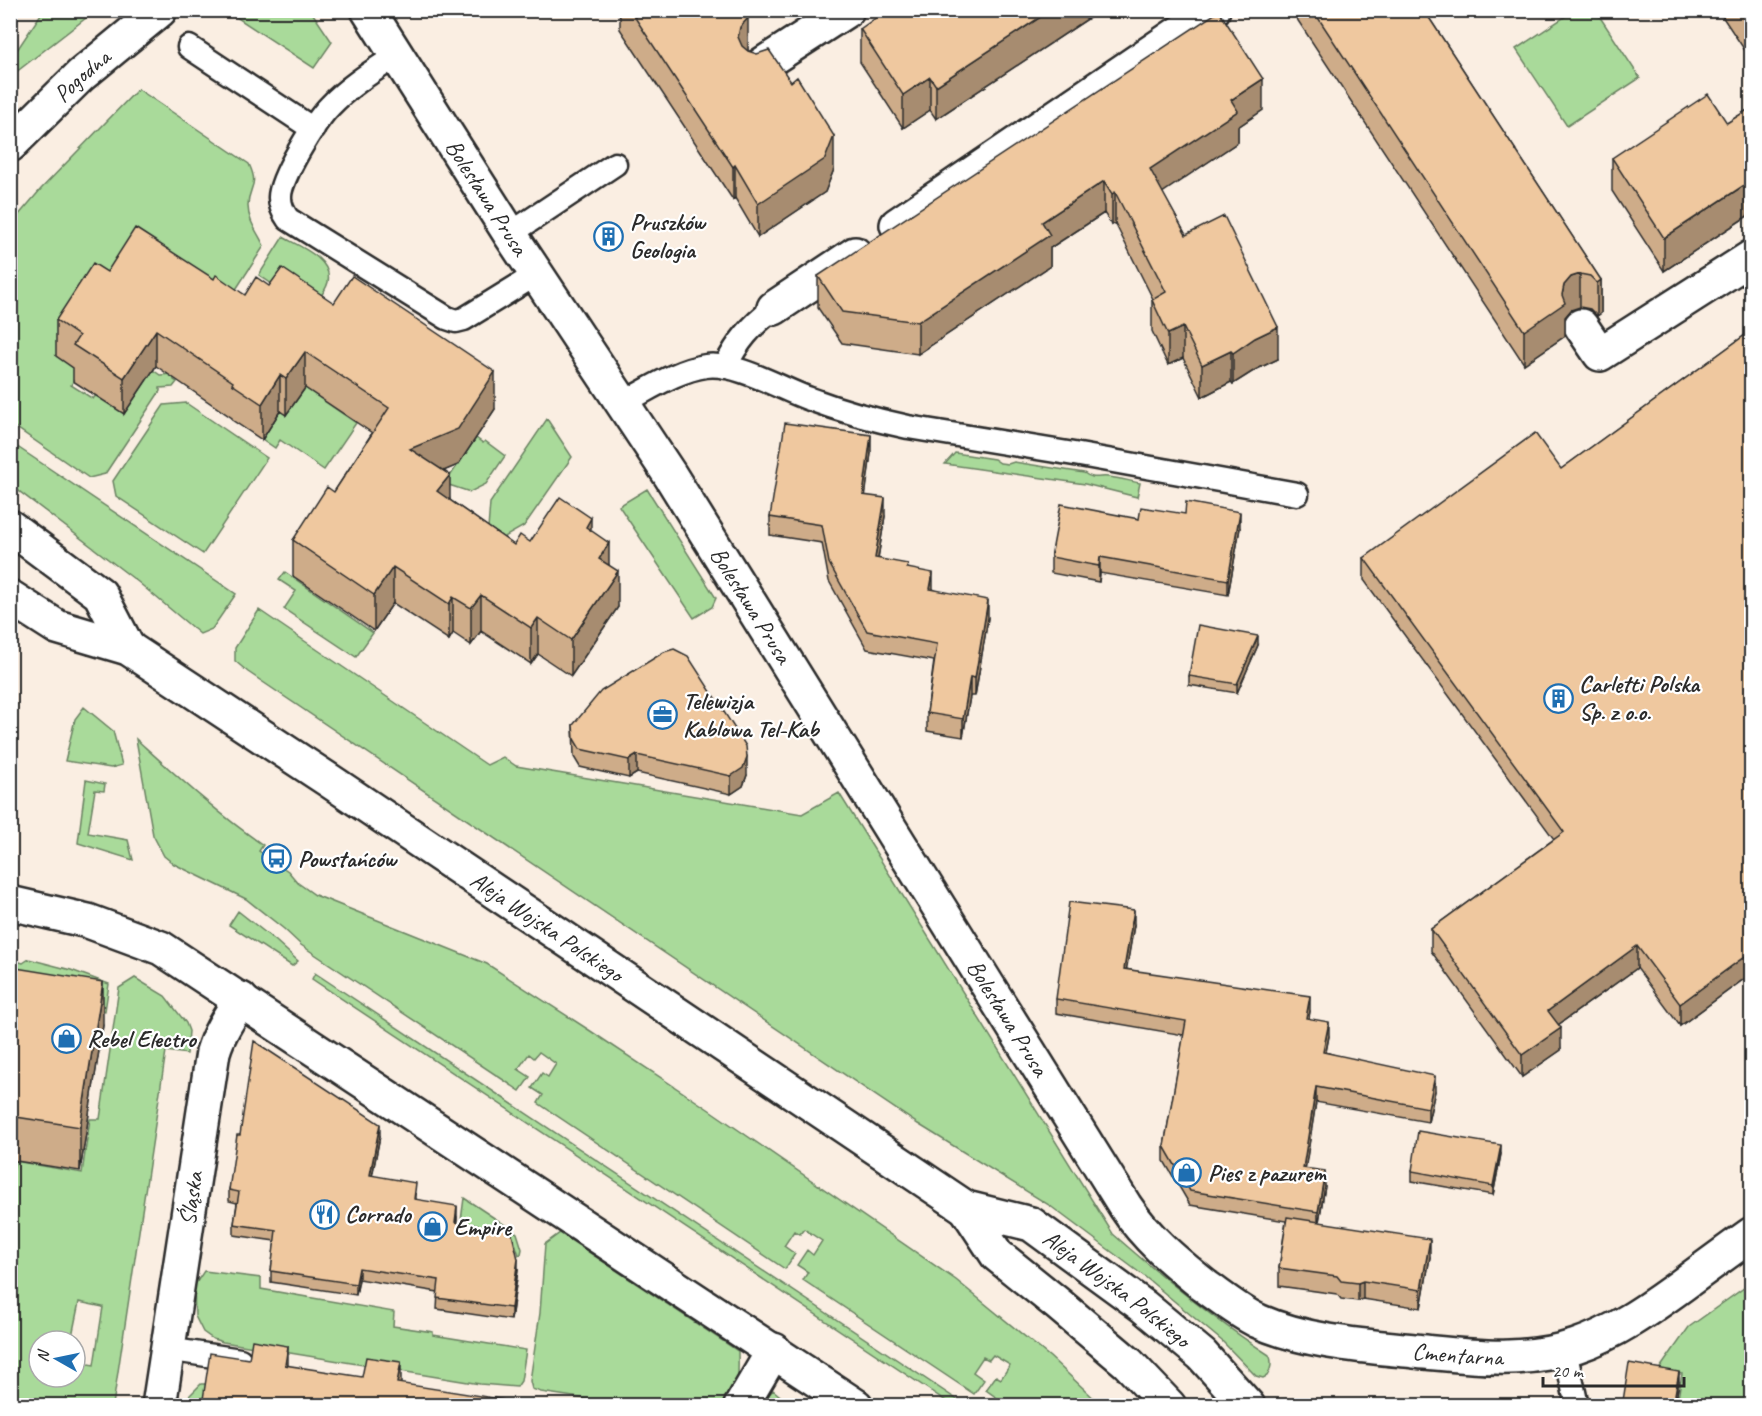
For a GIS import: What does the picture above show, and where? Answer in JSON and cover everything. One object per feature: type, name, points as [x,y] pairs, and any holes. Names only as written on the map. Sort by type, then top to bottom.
[{"type":"street","name":"Pogodna","points":[[10,145],[81,75],[160,10]]},
{"type":"street","name":"Bolesława Prusa","points":[[368,10],[510,234],[682,495],[1134,1221],[1179,1265],[1228,1303],[1257,1320],[1294,1334]]},
{"type":"street","points":[[757,68],[847,10]]},
{"type":"street","points":[[774,308],[1213,10]]},
{"type":"street","points":[[1581,326],[1600,354],[1752,257]]},
{"type":"street","name":"Aleja Wojska Polskiego","points":[[10,526],[100,594],[128,648]]},
{"type":"street","name":"Aleja Wojska Polskiego","points":[[10,597],[57,627],[128,648],[966,1208],[1031,1224],[1143,1306],[1202,1355],[1248,1406]]},
{"type":"street","points":[[10,903],[88,921],[161,948],[242,999],[856,1406]]},
{"type":"street","name":"Śląska","points":[[159,1406],[213,1052],[224,1025],[242,999]]},
{"type":"street","name":"Aleja Wojska Polskiego","points":[[966,1208],[997,1255],[1128,1363],[1169,1406]]},
{"type":"street","name":"Cmentarna","points":[[1294,1334],[1356,1345],[1487,1358],[1510,1358],[1565,1350],[1630,1322],[1752,1234]]},
{"type":"street","points":[[741,1406],[774,1350]]},
{"type":"lane","points":[[189,47],[313,129]]},
{"type":"lane","points":[[396,56],[345,92],[329,107],[313,129],[282,183],[279,196],[281,207],[288,219],[447,318],[456,321],[478,311],[537,274]]},
{"type":"lane","points":[[510,234],[615,164]]},
{"type":"lane","points":[[725,367],[735,347],[749,330],[774,308]]},
{"type":"lane","points":[[622,403],[689,371],[704,367],[725,367],[744,372],[837,409],[882,422],[1297,494]]},
{"type":"lane","points":[[167,1349],[258,1363]]},
{"type":"lane","points":[[1565,1350],[1577,1406]]},
{"type":"green space","points":[[1575,10],[1596,11],[1640,78],[1567,126],[1516,49]]},
{"type":"green space","points":[[43,11],[95,11],[11,76],[11,59]]},
{"type":"green space","points":[[227,11],[311,11],[332,42],[314,68]]},
{"type":"green space","points":[[138,89],[249,164],[254,182],[248,199],[248,211],[251,222],[264,246],[220,314],[56,355],[79,372],[71,385],[93,399],[96,395],[153,370],[160,375],[173,374],[177,382],[173,387],[160,388],[105,474],[89,478],[11,424],[11,224],[41,189]]},
{"type":"green space","points":[[283,237],[313,254],[320,260],[328,274],[327,285],[313,307],[307,308],[259,275]]},
{"type":"green space","points":[[305,388],[356,423],[324,470],[280,440],[275,448],[262,439],[280,411],[286,415]]},
{"type":"green space","points":[[186,403],[267,458],[203,554],[116,496],[113,481],[164,405]]},
{"type":"green space","points":[[547,419],[572,457],[524,526],[503,538],[488,529],[490,503]]},
{"type":"green space","points":[[476,438],[483,443],[485,441],[505,456],[486,484],[470,492],[446,482]]},
{"type":"green space","points":[[10,442],[236,594],[212,629],[200,634],[138,582],[11,485]]},
{"type":"green space","points":[[955,453],[994,459],[1000,463],[1014,462],[1084,473],[1093,477],[1112,477],[1140,483],[1137,497],[1085,484],[945,464]]},
{"type":"green space","points":[[647,489],[716,598],[712,607],[694,618],[619,506]]},
{"type":"green space","points":[[285,572],[373,633],[356,657],[284,609],[296,591],[279,580]]},
{"type":"green space","points":[[259,610],[487,765],[503,757],[516,766],[802,814],[839,793],[1113,1234],[1189,1297],[1269,1355],[1271,1366],[1267,1376],[1263,1378],[1256,1376],[1222,1341],[1144,1276],[1049,1205],[918,1124],[248,672],[235,661],[235,648]]},
{"type":"green space","points":[[84,707],[113,731],[122,765],[111,768],[65,761],[75,719]]},
{"type":"green space","points":[[136,739],[213,807],[263,845],[259,851],[288,871],[298,883],[315,895],[487,964],[589,1030],[956,1280],[1050,1357],[1101,1405],[992,1405],[997,1398],[986,1390],[996,1376],[1001,1379],[1010,1365],[993,1355],[989,1360],[983,1357],[973,1372],[984,1380],[974,1394],[803,1280],[808,1272],[797,1265],[807,1250],[813,1255],[822,1241],[804,1229],[800,1234],[794,1231],[784,1246],[795,1254],[785,1269],[538,1103],[543,1095],[532,1088],[542,1073],[548,1077],[556,1064],[539,1052],[534,1058],[529,1054],[518,1069],[530,1077],[520,1091],[301,945],[246,899],[174,864],[164,856],[153,835]]},
{"type":"green space","points":[[86,780],[105,784],[104,791],[95,790],[88,833],[128,840],[133,860],[78,843]]},
{"type":"green space","points":[[238,911],[298,961],[292,966],[229,925]]},
{"type":"green space","points":[[10,954],[13,960],[23,963],[29,959],[71,970],[109,984],[105,1011],[11,997]]},
{"type":"green space","points":[[315,973],[965,1405],[952,1405],[312,979]]},
{"type":"green space","points":[[135,978],[165,996],[186,1023],[189,1031],[187,1054],[166,1051],[113,1405],[11,1405],[10,1189],[15,1161],[82,1173],[90,1119],[100,1119],[119,988]]},
{"type":"green space","points":[[464,1198],[517,1233],[522,1249],[521,1254],[519,1255],[513,1237],[460,1228]]},
{"type":"green space","points":[[560,1233],[738,1351],[737,1383],[731,1396],[718,1405],[625,1405],[532,1389],[530,1381],[540,1313],[545,1244]]},
{"type":"green space","points":[[204,1271],[261,1278],[261,1289],[394,1312],[393,1326],[526,1350],[521,1381],[517,1387],[480,1384],[213,1339],[203,1332],[195,1316],[194,1286]]},
{"type":"green space","points":[[1751,1283],[1751,1405],[1677,1405],[1682,1374],[1658,1371],[1689,1327]]},
{"type":"green space","points":[[201,1384],[239,1384],[207,1405],[186,1406],[187,1398]]},
{"type":"green space","points":[[773,1390],[791,1405],[759,1406]]},
{"type":"building","points":[[630,10],[743,10],[748,18],[740,27],[738,37],[742,46],[757,54],[769,50],[791,82],[797,77],[834,136],[825,159],[758,204],[735,165],[733,167]]},
{"type":"building","points":[[887,10],[1051,10],[936,86],[930,77],[903,95],[860,29]]},
{"type":"building","points":[[1313,10],[1424,10],[1601,280],[1597,283],[1590,276],[1580,274],[1571,277],[1564,285],[1562,295],[1565,303],[1524,331]]},
{"type":"building","points":[[1740,10],[1752,10],[1752,28]]},
{"type":"building","points":[[1219,11],[1263,79],[1231,100],[1238,111],[1150,169],[1186,235],[1224,216],[1278,327],[1255,338],[1233,353],[1231,351],[1202,365],[1183,327],[1168,334],[1152,300],[1166,292],[1115,192],[1112,194],[1104,181],[1042,222],[1050,235],[918,322],[842,312],[818,276]]},
{"type":"building","points":[[1708,94],[1727,123],[1752,107],[1752,180],[1664,238],[1612,158]]},
{"type":"building","points":[[135,228],[214,279],[216,275],[245,295],[256,277],[269,286],[282,268],[334,303],[352,276],[495,372],[458,429],[410,449],[450,475],[437,491],[514,545],[520,535],[530,542],[560,497],[591,518],[586,527],[609,543],[599,559],[618,571],[571,640],[538,618],[531,628],[481,595],[471,608],[453,597],[449,604],[393,567],[374,595],[293,540],[327,487],[334,492],[389,408],[305,352],[286,379],[280,375],[262,404],[156,330],[124,378],[73,345],[79,336],[56,320],[93,263],[107,272]]},
{"type":"building","points":[[1752,330],[1752,951],[1680,1004],[1637,946],[1548,1011],[1561,1028],[1522,1055],[1431,929],[1564,832],[1364,558],[1535,433],[1561,469]]},
{"type":"building","points":[[785,423],[871,435],[863,495],[885,498],[875,558],[908,564],[907,568],[933,573],[930,589],[988,600],[975,678],[970,677],[963,719],[927,713],[937,644],[867,631],[829,563],[822,525],[770,517]]},
{"type":"building","points":[[1186,502],[1240,512],[1228,580],[1100,557],[1099,566],[1051,557],[1061,504],[1139,519],[1141,507],[1185,514]]},
{"type":"building","points":[[1198,625],[1258,636],[1237,684],[1189,676]]},
{"type":"building","name":"Telewizja Kablowa Tel-Kab","points":[[674,649],[688,656],[746,746],[747,757],[743,768],[731,776],[637,755],[629,760],[580,749],[574,739],[573,725],[601,691],[664,652]]},
{"type":"building","points":[[10,737],[14,738],[10,767]]},
{"type":"building","points":[[1069,902],[1134,910],[1124,969],[1310,996],[1306,1018],[1329,1022],[1323,1052],[1435,1076],[1428,1108],[1316,1087],[1303,1168],[1325,1171],[1318,1212],[1190,1191],[1164,1146],[1186,1021],[1056,999]]},
{"type":"building","points":[[10,967],[103,982],[80,1127],[10,1116]]},
{"type":"building","points":[[254,1041],[380,1124],[370,1175],[416,1183],[414,1199],[457,1206],[455,1222],[511,1230],[518,1259],[511,1308],[437,1298],[439,1280],[359,1268],[356,1284],[271,1271],[276,1230],[234,1224],[239,1192],[229,1190]]},
{"type":"building","points":[[1418,1131],[1501,1145],[1493,1186],[1412,1171]]},
{"type":"building","points":[[1287,1217],[1430,1239],[1421,1290],[1363,1281],[1358,1283],[1341,1281],[1337,1276],[1279,1268]]},
{"type":"building","points":[[252,1340],[288,1346],[285,1365],[362,1377],[366,1357],[401,1362],[397,1383],[545,1406],[202,1406],[210,1353],[249,1359]]},
{"type":"building","points":[[1629,1363],[1679,1372],[1673,1406],[1645,1406],[1623,1401]]},
{"type":"place","name":"Pruszków Geologia","points":[[609,236]]},
{"type":"place","name":"Carletti Polska Sp. z o.o.","points":[[1558,698]]},
{"type":"place","name":"Telewizja Kablowa Tel-Kab","points":[[662,715]]},
{"type":"place","name":"Powstańców","points":[[277,859]]},
{"type":"place","name":"Rebel Electro","points":[[66,1039]]},
{"type":"place","name":"Pies z pazurem","points":[[1187,1173]]},
{"type":"place","name":"Corrado","points":[[324,1214]]},
{"type":"place","name":"Empire","points":[[433,1227]]}]
